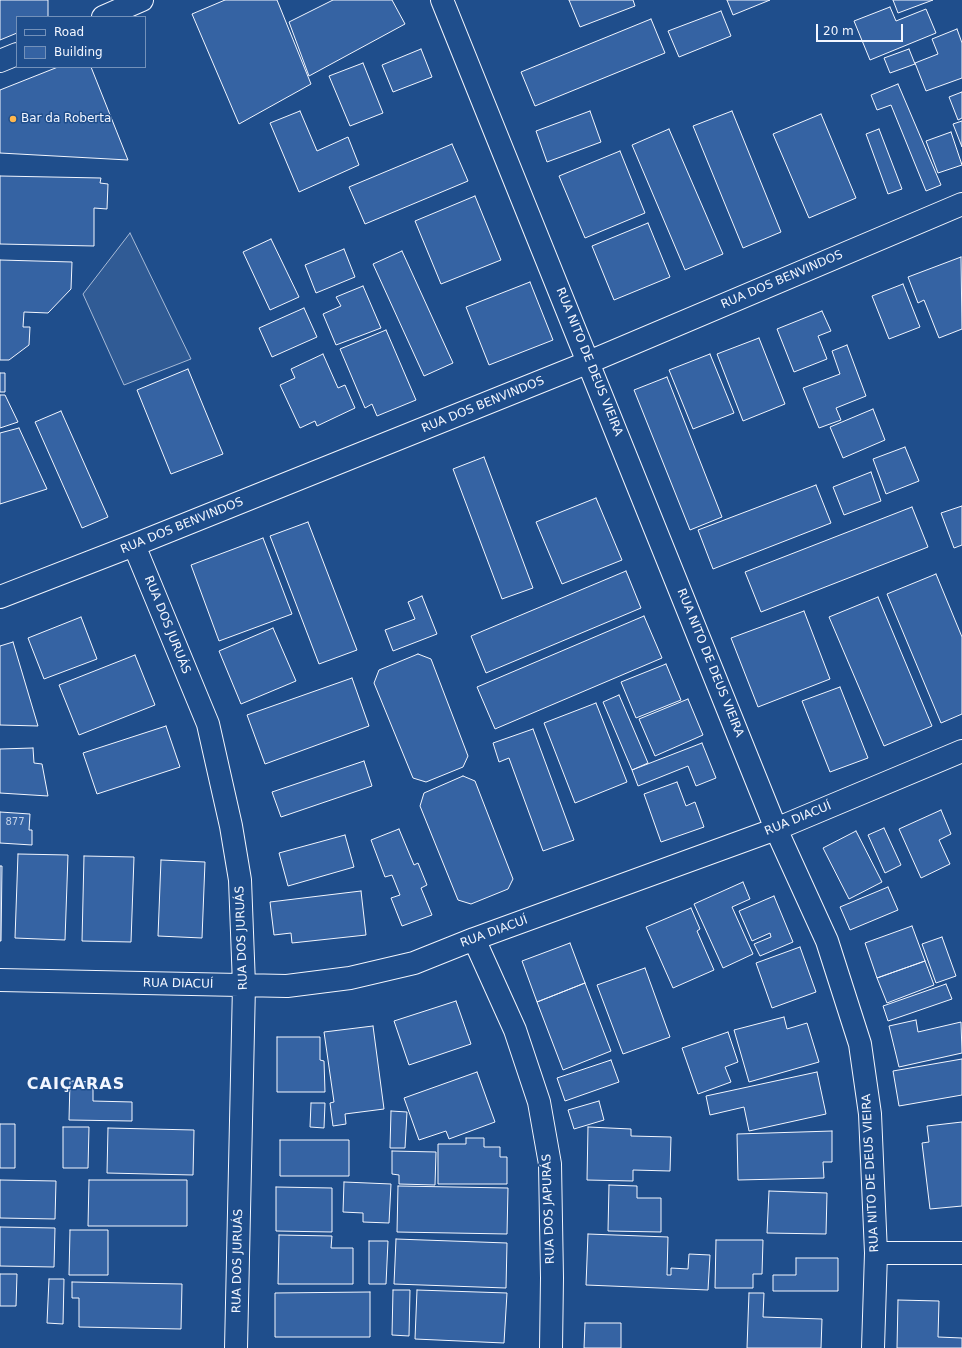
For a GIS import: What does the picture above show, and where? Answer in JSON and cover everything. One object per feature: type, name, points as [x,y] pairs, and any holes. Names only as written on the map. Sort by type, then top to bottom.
[{"type":"street","points":[[105,16],[142,0]]},
{"type":"street","name":"RUA NITO DE DEUS VIEIRA","points":[[442,0],[776,829],[827,941],[860,1044],[870,1114],[876,1253],[874,1348]]},
{"type":"street","points":[[0,61],[16,54]]},
{"type":"street","name":"RUA DOS BENVINDOS","points":[[0,597],[134,545],[589,362],[962,204]]},
{"type":"street","name":"RUA DOS JURUÁS","points":[[134,545],[208,724],[231,826],[240,880],[244,985],[236,1348]]},
{"type":"street","name":"RUA DIACUÍ","points":[[0,980],[287,986],[350,978],[414,963],[474,939],[776,829],[962,750]]},
{"type":"street","name":"RUA DOS JAPURÁS","points":[[474,939],[515,1030],[539,1102],[550,1164],[552,1278],[551,1348]]},
{"type":"street","points":[[876,1253],[962,1253]]},
{"type":"shaded area","points":[[130,233],[191,359],[124,385],[83,294]]},
{"type":"building","points":[[0,0],[48,0],[48,16],[16,16],[16,33],[0,40]]},
{"type":"building","points":[[225,0],[277,0],[311,84],[239,124],[192,14]]},
{"type":"building","points":[[333,0],[392,0],[405,24],[309,76],[289,22]]},
{"type":"building","points":[[569,0],[633,0],[635,6],[580,27]]},
{"type":"building","points":[[727,0],[770,0],[733,15]]},
{"type":"building","points":[[893,0],[933,0],[898,13]]},
{"type":"building","points":[[890,7],[896,21],[926,9],[936,33],[870,60],[854,21]]},
{"type":"building","points":[[721,11],[731,36],[679,57],[668,31]]},
{"type":"building","points":[[651,19],[665,53],[535,106],[521,72]]},
{"type":"building","points":[[957,29],[962,43],[962,78],[926,91],[915,63],[938,54],[932,39]]},
{"type":"building","points":[[421,49],[432,77],[393,92],[382,65]]},
{"type":"building","points":[[909,49],[915,64],[890,73],[884,58]]},
{"type":"building","points":[[363,63],[383,113],[350,126],[329,76]]},
{"type":"building","points":[[55,68],[91,68],[128,160],[0,153],[0,90]]},
{"type":"building","points":[[898,84],[941,185],[926,191],[891,105],[877,110],[871,95]]},
{"type":"building","points":[[962,92],[962,118],[958,120],[949,97]]},
{"type":"building","points":[[300,111],[317,151],[348,137],[359,165],[299,192],[270,123]]},
{"type":"building","points":[[590,111],[601,142],[547,162],[536,131]]},
{"type":"building","points":[[732,111],[781,232],[743,248],[693,126]]},
{"type":"building","points":[[821,114],[856,198],[809,218],[773,134]]},
{"type":"building","points":[[962,121],[962,147],[953,124]]},
{"type":"building","points":[[669,129],[723,254],[685,270],[632,145]]},
{"type":"building","points":[[879,129],[902,189],[888,194],[866,134]]},
{"type":"building","points":[[951,132],[962,165],[938,173],[926,141]]},
{"type":"building","points":[[452,144],[468,181],[365,224],[349,187]]},
{"type":"building","points":[[620,151],[645,213],[585,238],[559,176]]},
{"type":"building","points":[[0,176],[101,178],[100,183],[108,184],[107,209],[94,208],[94,246],[0,244]]},
{"type":"building","points":[[475,196],[501,260],[441,284],[415,221]]},
{"type":"building","points":[[648,223],[670,277],[614,300],[592,246]]},
{"type":"building","points":[[271,239],[299,297],[270,310],[243,252]]},
{"type":"building","points":[[344,249],[355,277],[316,293],[305,265]]},
{"type":"building","points":[[402,251],[453,363],[424,376],[373,264]]},
{"type":"building","points":[[961,257],[962,329],[939,338],[924,300],[918,303],[908,277]]},
{"type":"building","points":[[0,260],[72,262],[71,289],[48,313],[24,312],[23,327],[30,327],[29,345],[9,360],[0,360]]},
{"type":"building","points":[[530,282],[553,340],[489,365],[466,307]]},
{"type":"building","points":[[903,284],[920,327],[889,339],[872,296]]},
{"type":"building","points":[[363,286],[381,328],[336,345],[323,314],[341,306],[336,297]]},
{"type":"building","points":[[304,308],[317,337],[272,357],[259,328]]},
{"type":"building","points":[[822,311],[831,331],[818,336],[827,359],[794,372],[777,329]]},
{"type":"building","points":[[386,330],[416,400],[377,416],[372,404],[365,408],[340,349]]},
{"type":"building","points":[[759,338],[785,404],[743,421],[717,354]]},
{"type":"building","points":[[847,345],[866,396],[836,408],[841,420],[819,428],[803,388],[840,374],[832,351]]},
{"type":"building","points":[[323,354],[338,388],[345,385],[355,408],[317,426],[315,421],[300,428],[280,385],[295,378],[291,369]]},
{"type":"building","points":[[710,354],[734,413],[693,429],[669,370]]},
{"type":"building","points":[[188,369],[223,454],[171,474],[137,390]]},
{"type":"building","points":[[0,373],[5,373],[5,392],[0,392]]},
{"type":"building","points":[[667,377],[722,517],[690,530],[634,390]]},
{"type":"building","points":[[0,395],[5,395],[18,422],[0,428]]},
{"type":"building","points":[[873,409],[885,440],[843,458],[830,427]]},
{"type":"building","points":[[61,411],[108,517],[82,528],[35,422]]},
{"type":"building","points":[[19,428],[47,489],[0,504],[0,433]]},
{"type":"building","points":[[905,447],[919,481],[886,494],[873,459]]},
{"type":"building","points":[[484,457],[533,588],[502,599],[453,469]]},
{"type":"building","points":[[871,472],[881,501],[844,515],[833,487]]},
{"type":"building","points":[[816,485],[831,523],[713,569],[698,530]]},
{"type":"building","points":[[596,498],[622,560],[562,584],[536,522]]},
{"type":"building","points":[[962,506],[962,545],[954,548],[941,513]]},
{"type":"building","points":[[912,507],[928,547],[761,612],[745,572]]},
{"type":"building","points":[[308,522],[357,650],[319,664],[270,536]]},
{"type":"building","points":[[263,538],[292,614],[219,641],[191,565]]},
{"type":"building","points":[[626,571],[641,608],[486,673],[471,636]]},
{"type":"building","points":[[936,574],[962,637],[962,714],[941,723],[887,594]]},
{"type":"building","points":[[422,596],[437,634],[393,651],[385,630],[415,619],[408,602]]},
{"type":"building","points":[[878,597],[932,726],[884,746],[829,617]]},
{"type":"building","points":[[804,611],[830,679],[758,707],[731,638]]},
{"type":"building","points":[[644,616],[662,658],[495,729],[477,687]]},
{"type":"building","points":[[81,617],[97,659],[44,679],[28,638]]},
{"type":"building","points":[[273,628],[296,681],[241,704],[219,651]]},
{"type":"building","points":[[13,642],[38,726],[0,725],[0,646]]},
{"type":"building","points":[[418,654],[431,659],[468,756],[463,767],[426,782],[413,778],[374,683],[379,670]]},
{"type":"building","points":[[135,655],[155,705],[79,735],[59,685]]},
{"type":"building","points":[[666,664],[681,700],[636,718],[621,682]]},
{"type":"building","points":[[352,678],[369,726],[265,764],[247,715]]},
{"type":"building","points":[[840,687],[868,758],[830,772],[802,701]]},
{"type":"building","points":[[619,695],[648,763],[632,770],[603,702]]},
{"type":"building","points":[[688,699],[703,735],[655,756],[639,719]]},
{"type":"building","points":[[596,703],[627,782],[575,803],[544,723]]},
{"type":"building","points":[[166,726],[180,767],[97,794],[83,753]]},
{"type":"building","points":[[533,729],[574,840],[543,851],[509,758],[499,762],[493,743]]},
{"type":"building","points":[[702,743],[716,778],[696,786],[688,766],[638,786],[632,770]]},
{"type":"building","points":[[33,748],[34,763],[42,764],[48,796],[0,793],[0,749]]},
{"type":"building","points":[[364,761],[372,786],[281,817],[272,792]]},
{"type":"building","points":[[463,776],[475,781],[513,879],[508,889],[471,904],[458,900],[420,806],[424,793]]},
{"type":"building","points":[[677,782],[686,806],[695,802],[704,827],[661,842],[644,794]]},
{"type":"building","points":[[941,810],[951,834],[939,840],[950,864],[921,878],[899,829]]},
{"type":"building","points":[[0,812],[30,814],[29,830],[32,830],[32,845],[0,843]]},
{"type":"building","points":[[884,828],[901,865],[885,873],[868,835]]},
{"type":"building","points":[[399,829],[414,865],[418,863],[427,885],[421,888],[432,915],[402,926],[391,898],[400,895],[392,875],[385,877],[371,840]]},
{"type":"building","points":[[856,831],[882,882],[849,899],[823,848]]},
{"type":"building","points":[[345,835],[354,867],[288,886],[279,853]]},
{"type":"building","points":[[18,854],[68,855],[65,940],[15,938]]},
{"type":"building","points":[[84,856],[134,857],[131,942],[82,941]]},
{"type":"building","points":[[161,860],[205,862],[202,938],[158,936]]},
{"type":"building","points":[[0,866],[2,866],[1,941],[0,941]]},
{"type":"building","points":[[743,882],[750,899],[732,907],[753,954],[723,968],[694,904]]},
{"type":"building","points":[[888,887],[898,910],[850,930],[840,907]]},
{"type":"building","points":[[361,891],[366,935],[292,943],[291,933],[274,935],[270,902]]},
{"type":"building","points":[[774,896],[793,942],[760,956],[754,944],[771,937],[770,933],[752,941],[739,911]]},
{"type":"building","points":[[691,908],[700,929],[697,931],[714,970],[673,988],[646,927]]},
{"type":"building","points":[[912,926],[925,961],[877,978],[865,943]]},
{"type":"building","points":[[942,937],[956,976],[936,983],[922,944]]},
{"type":"building","points":[[570,943],[585,983],[537,1002],[522,961]]},
{"type":"building","points":[[800,947],[816,992],[772,1008],[756,963]]},
{"type":"building","points":[[925,961],[934,985],[887,1003],[877,978]]},
{"type":"building","points":[[645,968],[670,1037],[623,1054],[597,985]]},
{"type":"building","points":[[585,983],[611,1051],[563,1070],[537,1002]]},
{"type":"building","points":[[946,984],[952,999],[888,1021],[883,1006]]},
{"type":"building","points":[[456,1001],[471,1044],[409,1065],[394,1021]]},
{"type":"building","points":[[784,1017],[787,1029],[807,1023],[819,1062],[749,1082],[734,1030]]},
{"type":"building","points":[[916,1020],[918,1032],[961,1022],[962,1053],[899,1067],[889,1026]]},
{"type":"building","points":[[373,1026],[384,1109],[345,1114],[346,1124],[333,1126],[330,1103],[334,1102],[324,1032]]},
{"type":"building","points":[[728,1032],[738,1062],[725,1067],[731,1082],[698,1094],[682,1048]]},
{"type":"building","points":[[277,1037],[320,1037],[320,1060],[324,1061],[325,1092],[277,1092]]},
{"type":"building","points":[[962,1059],[962,1095],[899,1106],[893,1071]]},
{"type":"building","points":[[611,1060],[619,1082],[565,1101],[557,1078]]},
{"type":"building","points":[[477,1072],[495,1122],[449,1139],[446,1131],[419,1140],[404,1098]]},
{"type":"building","points":[[817,1072],[826,1114],[749,1131],[744,1107],[710,1115],[706,1096]]},
{"type":"building","points":[[70,1081],[93,1082],[93,1101],[132,1102],[132,1121],[69,1120]]},
{"type":"building","points":[[599,1101],[604,1120],[574,1129],[568,1110]]},
{"type":"building","points":[[311,1103],[325,1103],[324,1128],[310,1127]]},
{"type":"building","points":[[391,1111],[407,1112],[405,1148],[390,1148]]},
{"type":"building","points":[[962,1122],[962,1206],[930,1209],[922,1143],[929,1142],[927,1126]]},
{"type":"building","points":[[0,1124],[15,1124],[15,1168],[0,1168]]},
{"type":"building","points":[[63,1127],[89,1127],[88,1168],[63,1168]]},
{"type":"building","points":[[588,1127],[631,1129],[631,1136],[671,1137],[670,1171],[633,1170],[633,1181],[587,1180]]},
{"type":"building","points":[[108,1128],[194,1130],[193,1175],[107,1173]]},
{"type":"building","points":[[832,1131],[832,1162],[823,1162],[824,1178],[738,1180],[737,1134]]},
{"type":"building","points":[[466,1138],[484,1138],[484,1147],[500,1147],[500,1157],[507,1157],[507,1184],[438,1184],[438,1144],[466,1144]]},
{"type":"building","points":[[280,1140],[349,1140],[349,1176],[280,1176]]},
{"type":"building","points":[[392,1151],[436,1152],[435,1185],[399,1184],[399,1175],[392,1174]]},
{"type":"building","points":[[0,1180],[56,1181],[55,1219],[0,1218]]},
{"type":"building","points":[[89,1180],[187,1180],[187,1226],[88,1226]]},
{"type":"building","points":[[344,1182],[391,1184],[389,1223],[363,1222],[363,1213],[343,1212]]},
{"type":"building","points":[[609,1185],[637,1186],[637,1198],[661,1198],[661,1232],[608,1231]]},
{"type":"building","points":[[398,1186],[508,1188],[507,1234],[397,1232]]},
{"type":"building","points":[[276,1187],[332,1188],[332,1232],[276,1231]]},
{"type":"building","points":[[769,1191],[827,1193],[826,1234],[767,1233]]},
{"type":"building","points":[[0,1227],[55,1228],[54,1267],[0,1266]]},
{"type":"building","points":[[70,1230],[108,1230],[108,1275],[69,1275]]},
{"type":"building","points":[[588,1234],[668,1237],[667,1275],[671,1275],[671,1268],[688,1269],[689,1254],[710,1255],[708,1290],[586,1285]]},
{"type":"building","points":[[279,1235],[332,1236],[331,1248],[353,1248],[353,1284],[278,1284]]},
{"type":"building","points":[[396,1239],[507,1243],[506,1288],[394,1284]]},
{"type":"building","points":[[716,1240],[763,1240],[762,1274],[753,1274],[753,1288],[715,1288]]},
{"type":"building","points":[[369,1241],[388,1241],[386,1284],[369,1284]]},
{"type":"building","points":[[796,1258],[838,1258],[838,1291],[773,1291],[773,1275],[796,1275]]},
{"type":"building","points":[[0,1274],[17,1274],[16,1306],[0,1306]]},
{"type":"building","points":[[49,1279],[64,1279],[63,1324],[47,1323]]},
{"type":"building","points":[[72,1282],[182,1284],[181,1329],[79,1327],[79,1298],[72,1298]]},
{"type":"building","points":[[393,1290],[410,1290],[409,1336],[392,1335]]},
{"type":"building","points":[[417,1290],[507,1293],[504,1343],[415,1339]]},
{"type":"building","points":[[370,1292],[370,1337],[275,1337],[275,1293]]},
{"type":"building","points":[[749,1293],[764,1293],[763,1317],[822,1319],[821,1348],[747,1348]]},
{"type":"building","points":[[898,1300],[939,1301],[938,1337],[962,1338],[962,1348],[897,1348]]},
{"type":"building","points":[[585,1323],[621,1323],[621,1348],[584,1348]]},
{"type":"place","name":"Bar da Roberta","points":[[13,119]]},
{"type":"district","name":"CAIÇARAS","points":[[76,1085]]}]
